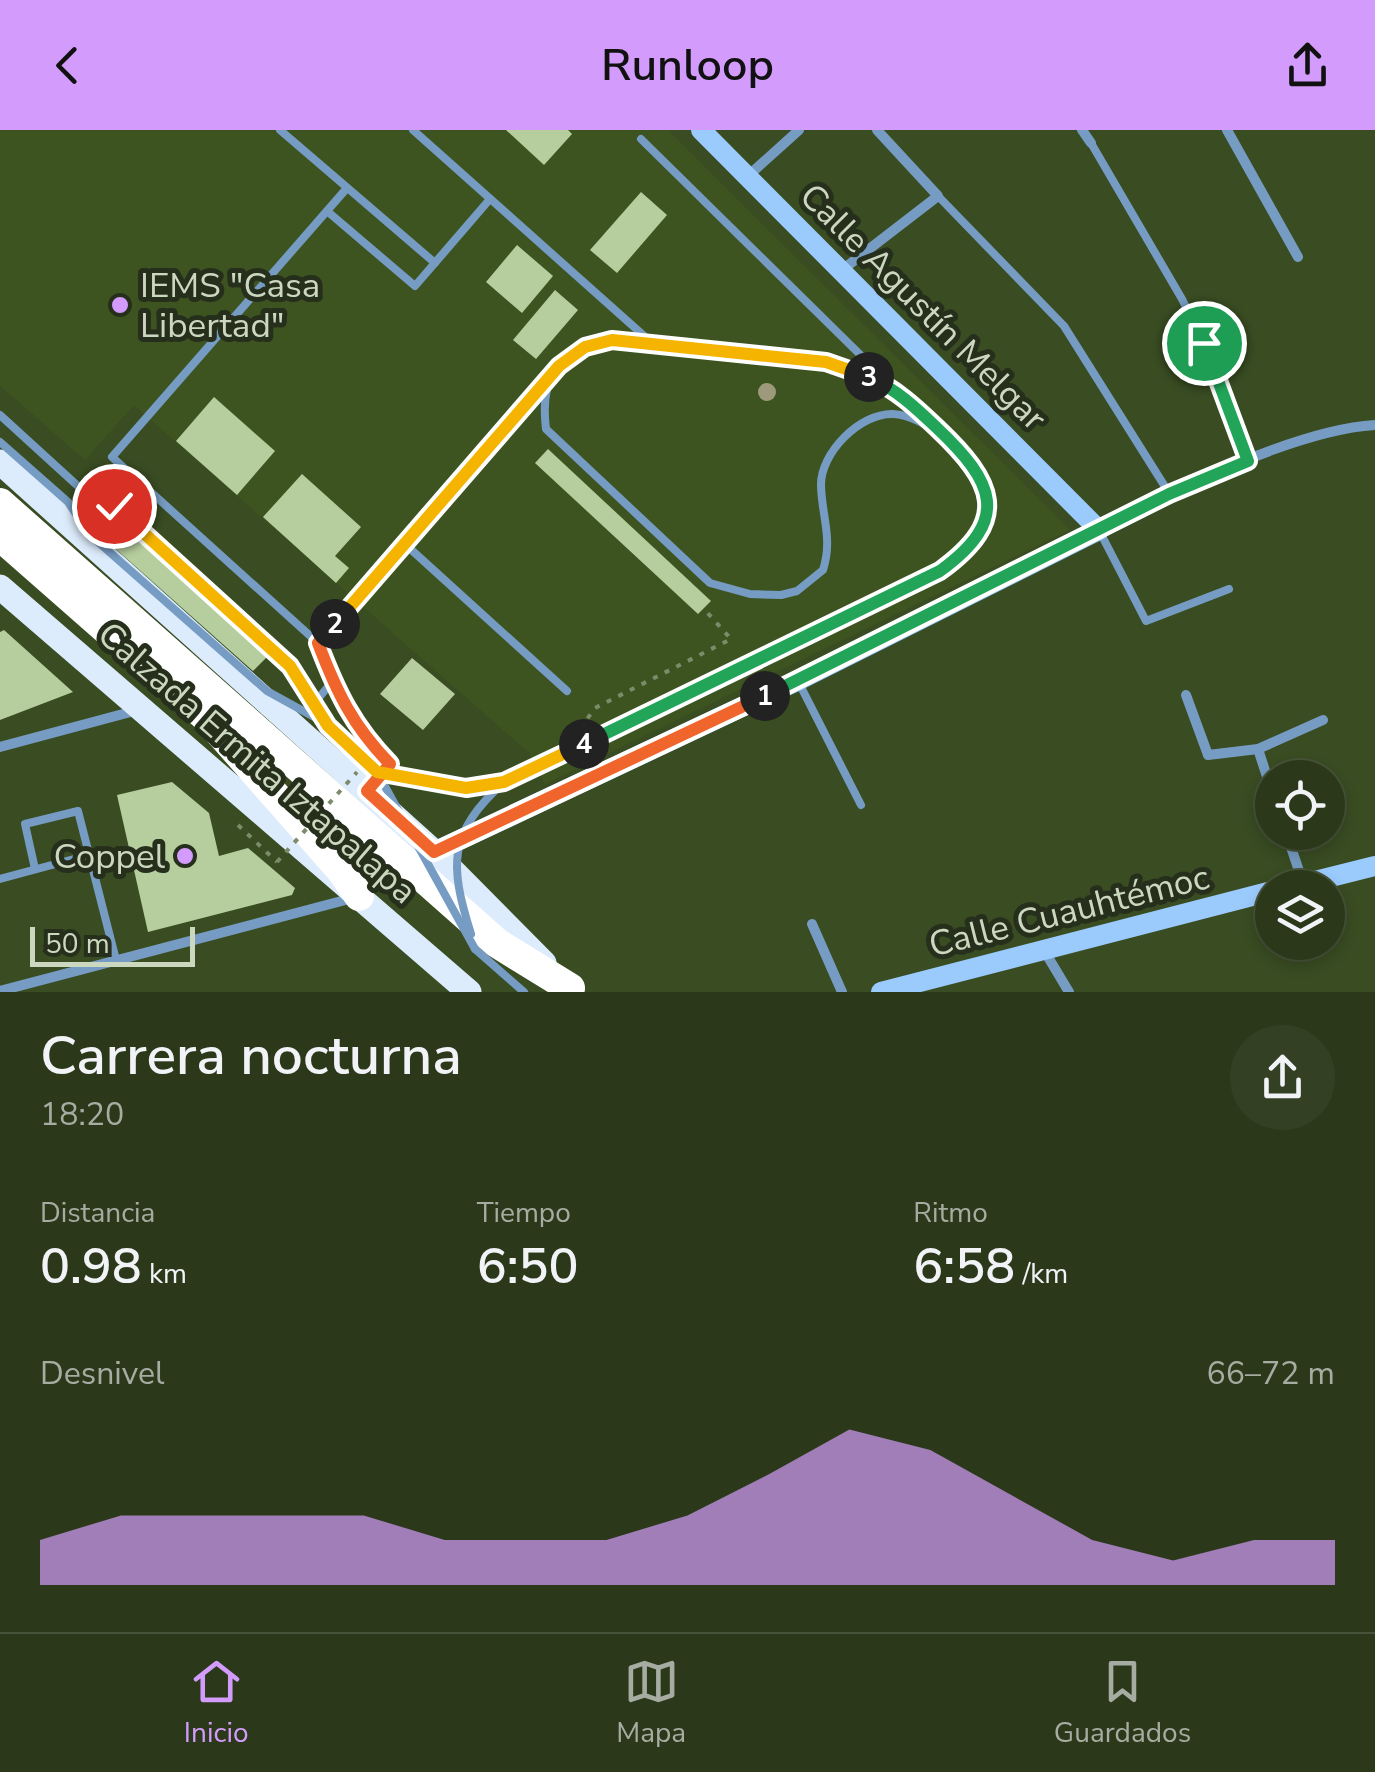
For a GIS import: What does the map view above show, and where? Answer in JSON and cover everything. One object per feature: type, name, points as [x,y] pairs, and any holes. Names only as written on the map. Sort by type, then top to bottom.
[{"type":"highway","points":[[0,504],[497,943],[572,990]]},
{"type":"highway","points":[[0,536],[206,717],[359,896]]},
{"type":"main road","name":"Calzada Ermita Iztapalapa","points":[[0,462],[295,725],[369,776],[434,852],[572,990]]},
{"type":"main road","name":"Calzada Ermita Iztapalapa","points":[[0,587],[469,992]]},
{"type":"street","name":"Calle Agustín Melgar","points":[[701,130],[1098,530]]},
{"type":"street","points":[[747,176],[799,130]]},
{"type":"street","points":[[841,271],[938,196],[877,130]]},
{"type":"street","points":[[1082,130],[1091,143]]},
{"type":"street","points":[[1227,130],[1298,257]]},
{"type":"street","points":[[434,852],[797,681],[1169,494],[1248,461],[1355,426],[1375,425]]},
{"type":"street","points":[[1186,695],[1208,755],[1258,748],[1323,720]]},
{"type":"street","points":[[0,746],[138,709]]},
{"type":"street","points":[[1258,748],[1262,760]]},
{"type":"street","points":[[1345,873],[1375,866]]},
{"type":"street","points":[[0,991],[359,896]]},
{"type":"street","name":"Calle Cuauhtémoc","points":[[881,992],[1255,896]]},
{"type":"street","points":[[812,924],[842,992]]},
{"type":"street","points":[[1045,952],[1068,992]]},
{"type":"lane","points":[[280,130],[435,263]]},
{"type":"lane","points":[[413,130],[652,344]]},
{"type":"lane","points":[[475,948],[458,887],[456,863],[470,815],[504,782],[940,571],[980,534],[986,496],[982,475],[641,139]]},
{"type":"lane","points":[[1091,143],[1196,328],[1248,461]]},
{"type":"lane","points":[[346,188],[112,457],[318,643],[332,682],[358,731],[390,764],[369,776]]},
{"type":"lane","points":[[938,196],[1064,326],[1169,494]]},
{"type":"lane","points":[[327,211],[415,286],[490,199]]},
{"type":"lane","points":[[318,643],[549,378],[572,354],[598,342],[826,362],[898,392]]},
{"type":"lane","points":[[549,378],[542,396],[546,429],[710,583],[750,594],[797,591],[823,570],[830,534],[821,483],[824,465],[857,426],[873,417],[900,415],[950,440]]},
{"type":"lane","points":[[0,415],[80,488],[114,506],[290,666],[328,726],[369,776],[475,948],[524,992]]},
{"type":"lane","points":[[0,442],[68,502],[89,534],[266,692],[328,726]]},
{"type":"lane","points":[[1098,530],[1146,621],[1228,589]]},
{"type":"lane","points":[[406,545],[567,692]]},
{"type":"lane","points":[[797,681],[861,804]]},
{"type":"lane","points":[[295,725],[332,682]]},
{"type":"lane","points":[[369,776],[449,788],[504,782]]},
{"type":"lane","points":[[36,869],[25,824],[78,810],[116,960]]},
{"type":"lane","points":[[0,879],[89,855]]},
{"type":"path","points":[[578,734],[595,708],[732,639],[704,609]]},
{"type":"path","points":[[237,826],[277,862],[369,776]]},
{"type":"shaded area","points":[[0,130],[668,130],[1070,530],[545,784],[529,753],[134,405],[85,460],[0,386]]},
{"type":"building","points":[[506,130],[568,130],[572,134],[544,165]]},
{"type":"building","points":[[641,192],[667,215],[617,273],[590,250]]},
{"type":"building","points":[[517,245],[553,276],[522,313],[486,282]]},
{"type":"building","points":[[555,290],[578,310],[536,359],[513,340]]},
{"type":"building","points":[[214,397],[275,451],[237,495],[176,441]]},
{"type":"building","points":[[548,449],[711,601],[698,614],[535,463]]},
{"type":"building","points":[[302,474],[361,527],[335,556],[349,568],[336,583],[263,517]]},
{"type":"building","points":[[115,517],[270,654],[253,671],[99,534]]},
{"type":"building","points":[[4,630],[73,692],[0,720],[0,632]]},
{"type":"building","points":[[412,658],[455,694],[423,730],[380,694]]},
{"type":"building","points":[[172,782],[209,813],[219,856],[248,848],[295,888],[292,895],[148,932],[117,795]]},
{"type":"place","name":"IEMS \"Casa Libertad\"","points":[[120,305]]},
{"type":"place","name":"Coppel","points":[[185,856]]},
{"type":"route","points":[[114,506],[290,666],[328,726],[377,772],[425,784],[466,788],[504,782],[940,571],[967,551],[980,534],[986,496],[982,475],[967,455],[898,392],[875,379],[826,362],[612,340],[572,354],[318,643],[332,682],[358,731],[390,764],[383,773],[367,791],[434,852],[797,681],[1169,494],[1248,461],[1204,343]]}]
